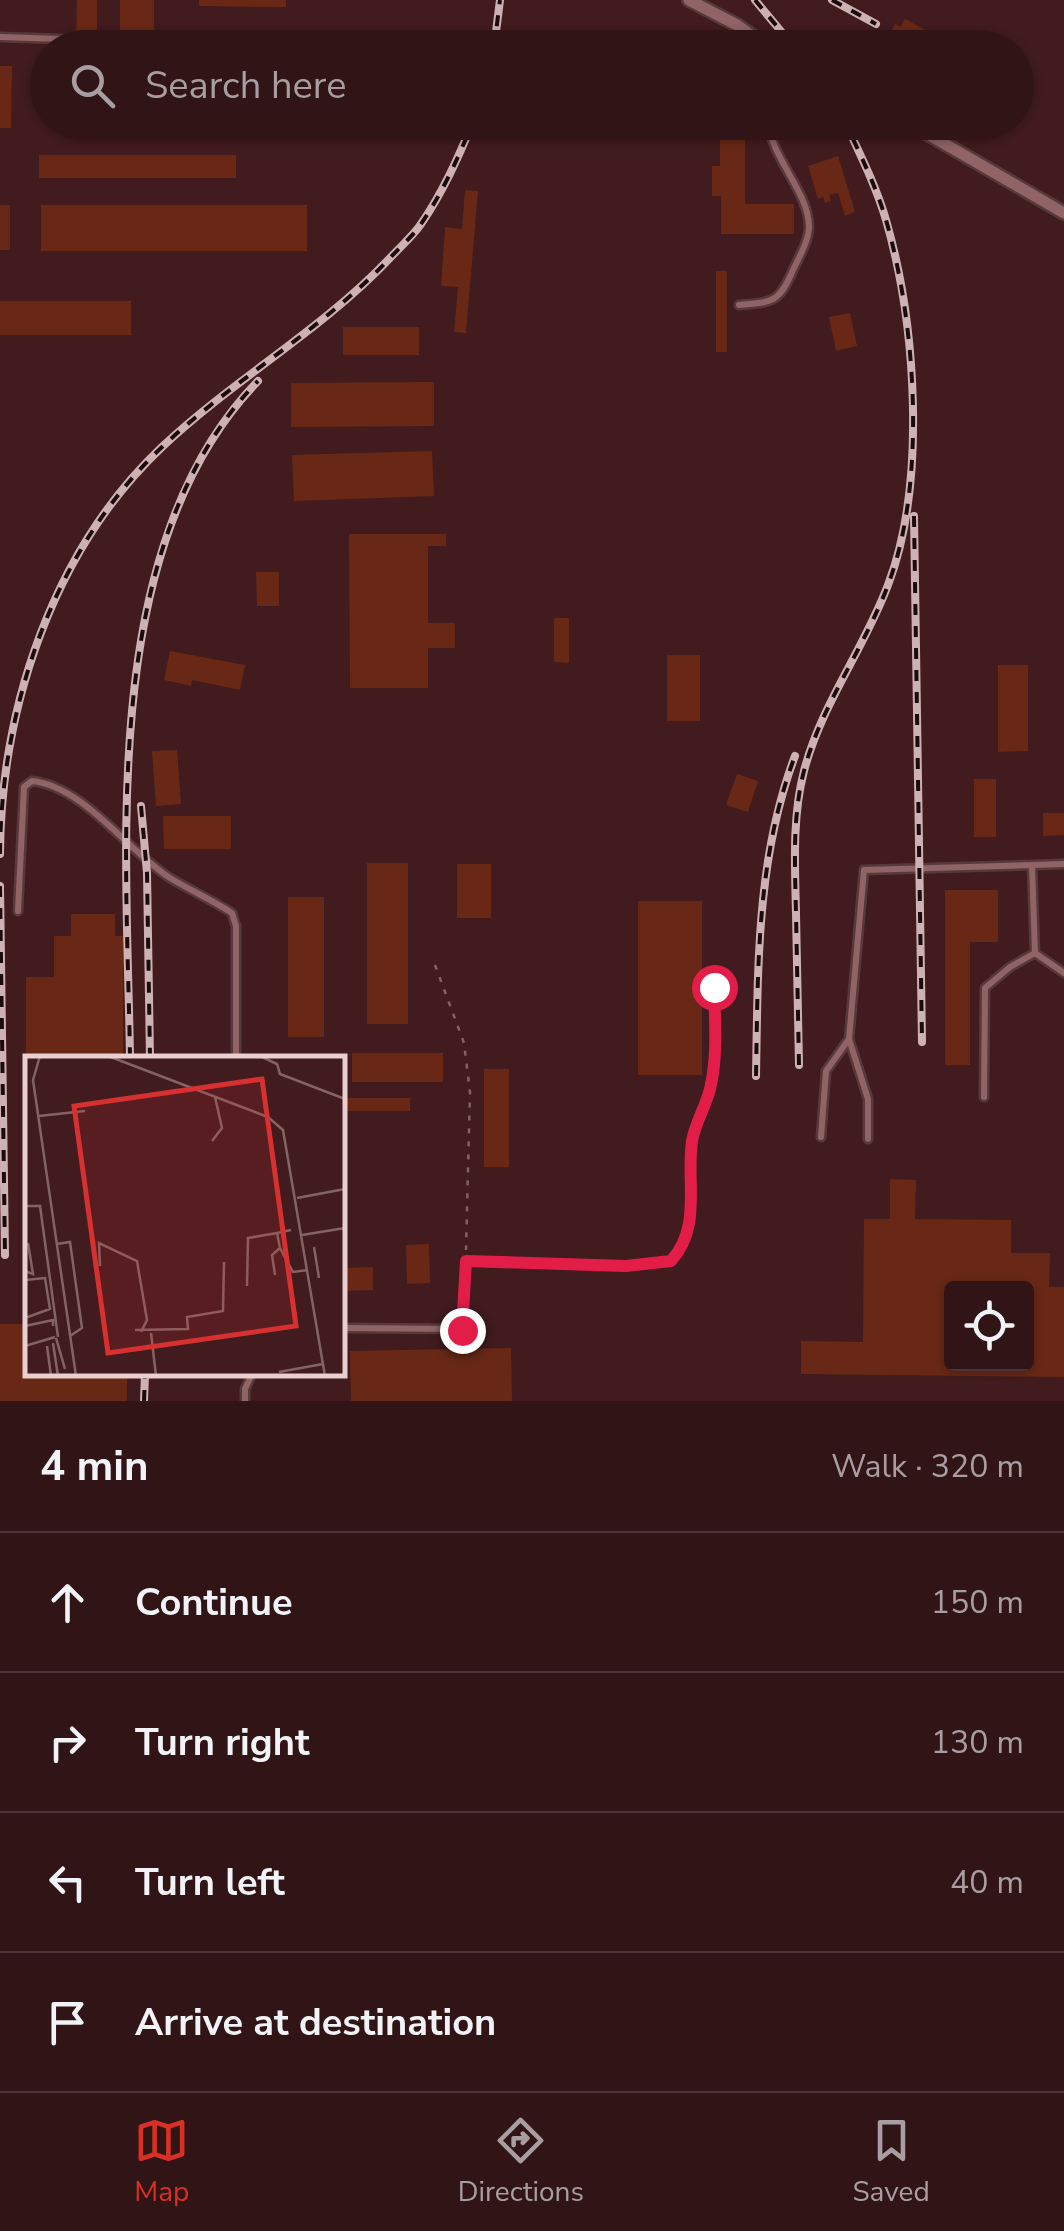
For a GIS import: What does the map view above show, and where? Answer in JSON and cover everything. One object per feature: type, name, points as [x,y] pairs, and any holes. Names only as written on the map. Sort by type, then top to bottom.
[{"type":"street","points":[[689,0],[744,30]]},
{"type":"street","points":[[939,140],[1064,213]]},
{"type":"lane","points":[[0,37],[30,38]]},
{"type":"lane","points":[[739,305],[770,302],[783,294],[806,241],[809,225],[805,208],[773,140]]},
{"type":"lane","points":[[18,912],[24,787],[32,781],[49,782],[92,812],[168,877],[232,913],[236,926],[236,1056]]},
{"type":"lane","points":[[868,1140],[868,1099],[849,1039],[864,870],[1064,864]]},
{"type":"lane","points":[[1032,865],[1035,953]]},
{"type":"lane","points":[[1035,953],[1064,974]]},
{"type":"lane","points":[[984,1098],[985,988],[1010,966],[1035,953]]},
{"type":"lane","points":[[345,1328],[462,1330],[466,1261],[626,1266],[671,1261],[684,1247],[690,1226],[692,1139],[710,1090],[716,1050],[714,987]]},
{"type":"lane","points":[[822,1137],[826,1071],[849,1039]]},
{"type":"lane","points":[[245,1401],[251,1376]]},
{"type":"path","points":[[435,965],[464,1043],[470,1092],[466,1261]]},
{"type":"building","points":[[77,0],[97,0],[97,30],[76,30]]},
{"type":"building","points":[[120,0],[154,0],[154,30],[120,30]]},
{"type":"building","points":[[199,0],[286,0],[286,7],[199,6]]},
{"type":"building","points":[[905,19],[926,30],[892,30],[895,24],[901,27]]},
{"type":"building","points":[[0,66],[12,66],[11,128],[0,128]]},
{"type":"building","points":[[720,140],[745,140],[745,204],[794,204],[794,234],[721,234],[721,196],[712,196],[712,166],[720,166]]},
{"type":"building","points":[[39,155],[236,155],[236,178],[39,178]]},
{"type":"building","points":[[838,156],[855,212],[845,216],[838,193],[829,195],[831,201],[825,203],[823,197],[818,199],[808,166]]},
{"type":"building","points":[[465,190],[478,191],[466,333],[454,332],[458,287],[441,286],[445,227],[462,229]]},
{"type":"building","points":[[0,205],[10,205],[10,250],[0,250]]},
{"type":"building","points":[[41,205],[307,205],[307,251],[41,251]]},
{"type":"building","points":[[716,271],[727,271],[727,352],[716,352]]},
{"type":"building","points":[[0,301],[131,301],[131,335],[0,335]]},
{"type":"building","points":[[850,313],[857,346],[836,351],[829,317]]},
{"type":"building","points":[[343,327],[419,327],[419,355],[343,355]]},
{"type":"building","points":[[434,382],[434,426],[291,427],[291,383]]},
{"type":"building","points":[[432,451],[434,496],[294,501],[292,455]]},
{"type":"building","points":[[349,534],[446,534],[446,546],[428,546],[428,623],[455,623],[455,648],[428,648],[428,688],[350,688]]},
{"type":"building","points":[[256,572],[279,572],[279,606],[257,606]]},
{"type":"building","points":[[554,618],[569,618],[569,663],[554,662]]},
{"type":"building","points":[[170,651],[245,665],[240,690],[192,680],[191,686],[164,680]]},
{"type":"building","points":[[667,655],[700,655],[700,721],[667,721]]},
{"type":"building","points":[[998,665],[1028,665],[1028,751],[998,752]]},
{"type":"building","points":[[177,750],[181,804],[156,806],[152,751]]},
{"type":"building","points":[[737,774],[758,781],[748,812],[726,805]]},
{"type":"building","points":[[974,779],[996,779],[996,837],[974,837]]},
{"type":"building","points":[[1043,813],[1064,813],[1064,835],[1043,836]]},
{"type":"building","points":[[163,816],[231,816],[231,849],[164,849]]},
{"type":"building","points":[[367,863],[408,863],[408,1024],[367,1024]]},
{"type":"building","points":[[457,864],[491,864],[491,918],[457,918]]},
{"type":"building","points":[[945,890],[998,890],[998,942],[970,942],[970,1065],[945,1065]]},
{"type":"building","points":[[288,897],[324,897],[324,1037],[288,1037]]},
{"type":"building","points":[[638,901],[702,901],[702,1075],[638,1075]]},
{"type":"building","points":[[71,914],[115,914],[115,936],[123,936],[123,1056],[26,1056],[26,977],[54,977],[54,936],[71,936]]},
{"type":"building","points":[[352,1053],[443,1053],[443,1082],[352,1082]]},
{"type":"building","points":[[484,1069],[509,1069],[509,1167],[484,1167]]},
{"type":"building","points":[[345,1098],[410,1098],[410,1111],[345,1111]]},
{"type":"building","points":[[890,1179],[916,1180],[915,1219],[1011,1220],[1011,1253],[1050,1253],[1049,1287],[1064,1287],[1064,1377],[801,1374],[801,1341],[863,1342],[864,1219],[890,1219]]},
{"type":"building","points":[[429,1244],[430,1283],[407,1284],[406,1245]]},
{"type":"building","points":[[373,1267],[373,1290],[345,1291],[345,1268]]},
{"type":"building","points":[[0,1324],[25,1324],[25,1376],[127,1376],[127,1401],[0,1401]]},
{"type":"building","points":[[511,1348],[512,1401],[351,1401],[350,1351]]},
{"type":"railway","points":[[496,30],[500,0]]},
{"type":"railway","points":[[755,0],[780,30]]},
{"type":"railway","points":[[832,0],[876,24]]},
{"type":"railway","points":[[0,854],[10,743],[23,688],[40,634],[91,533],[124,488],[162,447],[336,308],[410,237],[443,187],[465,140]]},
{"type":"railway","points":[[799,1065],[795,860],[800,788],[821,723],[888,585],[908,500],[912,452],[910,354],[896,261],[886,220],[853,140]]},
{"type":"railway","points":[[130,1056],[127,794],[133,702],[146,612],[170,526],[206,449],[258,381]]},
{"type":"railway","points":[[914,516],[922,1042]]},
{"type":"railway","points":[[756,1076],[766,874],[782,795],[795,756]]},
{"type":"railway","points":[[141,806],[147,873],[150,1056]]},
{"type":"railway","points":[[0,886],[5,1255]]},
{"type":"railway","points":[[144,1401],[145,1376]]},
{"type":"route","points":[[462,1330],[466,1261],[626,1266],[671,1261],[684,1247],[690,1226],[692,1139],[710,1090],[716,1050],[714,987]]}]
